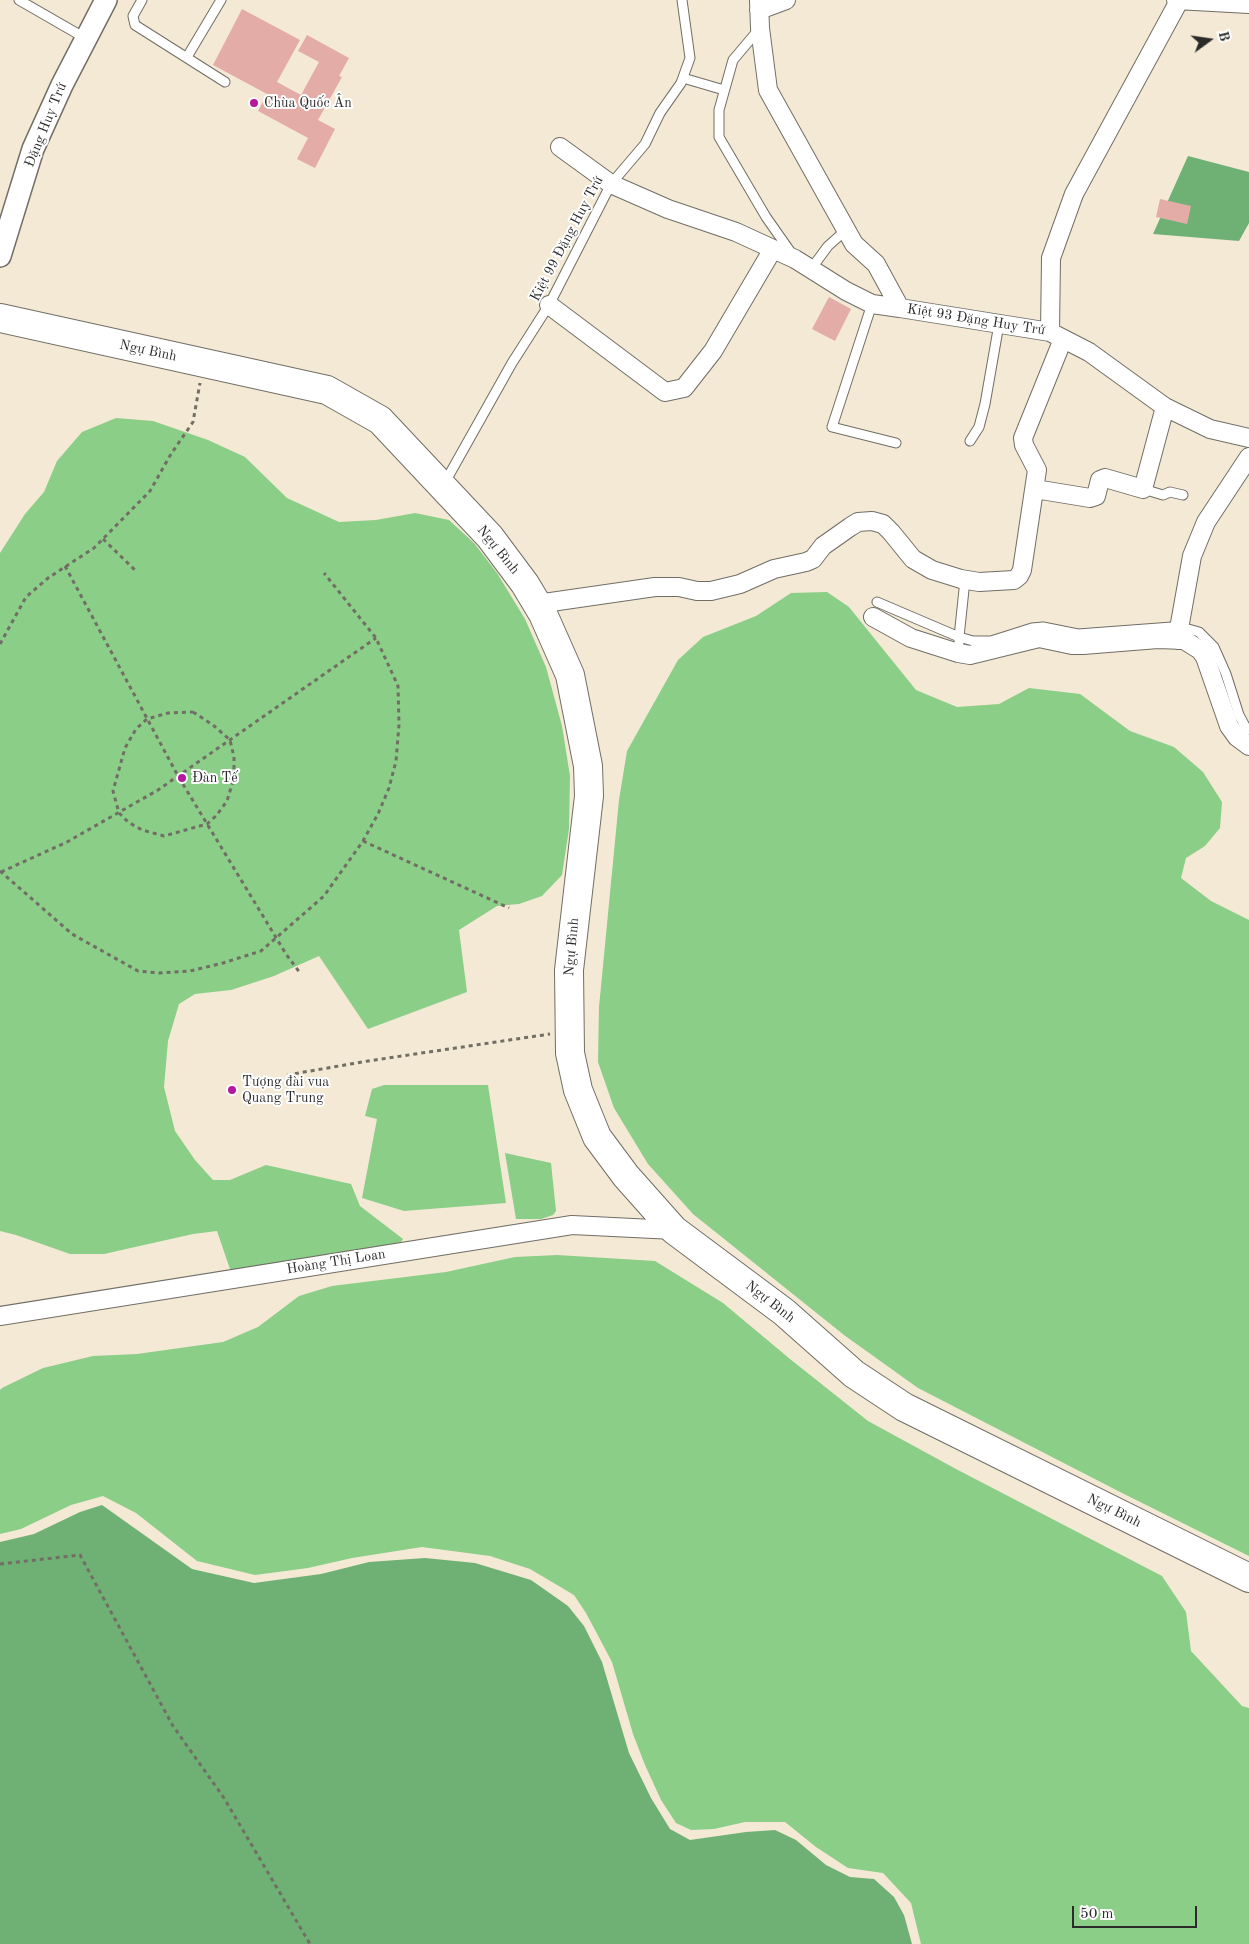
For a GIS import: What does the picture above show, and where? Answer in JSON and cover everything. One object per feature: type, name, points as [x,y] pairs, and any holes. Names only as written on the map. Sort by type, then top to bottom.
[{"type":"highway","name":"Ngự Bình","points":[[0,318],[327,390],[380,420],[490,537],[525,584],[537,604],[570,675],[588,766],[589,796],[569,970],[570,1053],[578,1090],[597,1137],[626,1176],[674,1230],[784,1312],[854,1374],[904,1407],[1249,1578]]},
{"type":"street","name":"Đặng Huy Trứ","points":[[0,256],[33,149],[85,38],[106,0]]},
{"type":"street","points":[[759,5],[786,0]]},
{"type":"street","points":[[537,604],[655,587],[680,587],[697,591],[712,591],[740,584],[774,569],[813,559],[823,546],[850,527],[858,522],[872,521],[883,524],[913,559],[932,570],[965,580],[979,582],[1014,580],[1019,576],[1022,570],[1037,470],[1024,445],[1023,438],[1057,336],[1051,258],[1074,194],[1178,1],[1249,4]]},
{"type":"street","name":"Kiệt 93 Đặng Huy Trứ","points":[[759,5],[768,90],[854,244],[876,264],[900,308],[999,324],[1057,336],[1088,352],[1165,407],[1210,429],[1249,438]]},
{"type":"street","points":[[560,146],[610,184],[668,209],[736,232],[773,248],[872,304],[900,308]]},
{"type":"street","points":[[549,305],[665,392],[684,388],[713,351],[773,248]]},
{"type":"street","points":[[1035,488],[1090,498],[1096,496],[1100,480],[1105,478],[1143,489],[1165,407]]},
{"type":"street","points":[[1178,633],[1192,556],[1206,522],[1249,457]]},
{"type":"street","points":[[875,610],[911,638],[959,645],[970,655],[1039,638],[1078,645],[1158,639],[1178,633]]},
{"type":"street","points":[[1178,633],[1200,650],[1205,657],[1229,726],[1237,737],[1249,746]]},
{"type":"street","name":"Hoàng Thị Loan","points":[[0,1316],[572,1225],[674,1230]]},
{"type":"lane","points":[[19,0],[85,38]]},
{"type":"lane","points":[[142,0],[132,16],[135,25],[225,82]]},
{"type":"lane","points":[[187,57],[221,0]]},
{"type":"lane","name":"Kiệt 99 Đặng Huy Trứ","points":[[442,487],[512,363],[549,305],[610,184],[645,144],[660,113],[683,78],[690,58],[682,0]]},
{"type":"lane","points":[[760,28],[733,60],[719,110],[719,137],[766,217],[795,259]]},
{"type":"lane","points":[[683,78],[724,90]]},
{"type":"lane","points":[[811,269],[828,246],[846,230]]},
{"type":"lane","points":[[872,304],[832,427],[896,443]]},
{"type":"lane","points":[[970,441],[979,427],[985,404],[999,324]]},
{"type":"lane","points":[[1143,489],[1163,495],[1170,492],[1183,495]]},
{"type":"lane","points":[[959,645],[965,580]]},
{"type":"lane","points":[[1178,633],[1199,632],[1214,647],[1226,674],[1238,715],[1249,730]]},
{"type":"path","points":[[0,644],[26,597],[48,578],[94,548],[150,492],[171,454],[194,422],[203,363]]},
{"type":"path","points":[[103,539],[137,572]]},
{"type":"path","points":[[65,566],[178,776],[286,954],[300,973]]},
{"type":"path","points":[[324,572],[376,638],[398,686],[399,725],[396,761],[389,788],[378,814],[363,842],[324,896],[261,951],[190,971],[160,973],[138,971],[72,934],[0,871],[67,842],[119,813],[178,776],[376,638]]},
{"type":"path","points":[[168,712],[193,712],[213,725],[230,740],[234,756],[234,778],[227,801],[207,824],[164,836],[142,830],[128,822],[119,813],[114,791],[118,771],[128,742],[136,729],[147,719],[168,712]]},
{"type":"path","points":[[363,842],[509,908]]},
{"type":"path","points":[[287,1075],[532,1035],[570,1032]]},
{"type":"path","points":[[0,1564],[80,1555],[173,1726],[224,1798],[278,1886],[310,1944]]},
{"type":"green space","points":[[1188,156],[1249,172],[1249,223],[1239,241],[1153,234]]},
{"type":"green space","points":[[116,418],[153,421],[208,440],[245,457],[287,498],[339,522],[376,520],[415,513],[449,520],[474,543],[497,573],[525,619],[546,667],[562,726],[570,776],[569,829],[562,875],[542,896],[519,904],[497,906],[459,930],[467,992],[368,1029],[319,956],[274,976],[231,990],[195,994],[179,1004],[168,1041],[164,1087],[175,1131],[195,1160],[213,1180],[230,1180],[266,1165],[351,1184],[360,1206],[403,1239],[399,1245],[231,1272],[217,1231],[193,1234],[104,1254],[70,1254],[0,1231],[0,553],[25,514],[44,492],[57,461],[82,432]]},
{"type":"green space","points":[[827,592],[849,607],[916,690],[957,707],[999,704],[1029,688],[1080,694],[1130,731],[1174,747],[1203,772],[1222,802],[1220,828],[1205,846],[1186,858],[1181,878],[1211,901],[1249,920],[1249,1556],[918,1388],[844,1335],[693,1214],[648,1164],[614,1108],[598,1062],[599,1007],[619,800],[627,751],[678,660],[703,637],[756,616],[791,593]]},
{"type":"green space","points":[[384,1085],[488,1085],[506,1203],[404,1211],[362,1198],[377,1119],[365,1116],[372,1089]]},
{"type":"green space","points":[[505,1153],[551,1163],[556,1211],[553,1215],[541,1219],[516,1219]]},
{"type":"green space","points":[[557,1255],[655,1261],[723,1303],[868,1421],[1162,1576],[1186,1612],[1191,1651],[1242,1706],[1249,1708],[1249,1944],[921,1944],[911,1903],[883,1873],[848,1868],[816,1847],[785,1822],[745,1822],[714,1829],[691,1830],[676,1823],[661,1800],[645,1765],[633,1734],[612,1662],[586,1613],[574,1595],[530,1569],[490,1556],[422,1547],[352,1558],[308,1568],[255,1575],[197,1561],[136,1513],[103,1496],[71,1505],[21,1529],[0,1534],[0,1390],[2,1388],[43,1368],[93,1356],[137,1354],[223,1342],[258,1327],[299,1296],[332,1286],[446,1272],[515,1257]]},
{"type":"green space","points":[[102,1505],[192,1569],[254,1583],[321,1574],[369,1562],[425,1558],[475,1563],[531,1580],[568,1606],[584,1626],[602,1662],[629,1753],[651,1798],[670,1829],[690,1840],[775,1830],[796,1840],[826,1865],[850,1877],[874,1879],[894,1897],[904,1915],[912,1944],[0,1944],[0,1542],[34,1534],[80,1512]]},
{"type":"building","points":[[242,9],[300,40],[277,82],[301,95],[319,62],[298,51],[307,35],[349,58],[339,76],[342,77],[318,120],[335,129],[315,168],[297,159],[308,138],[258,111],[267,94],[213,65]]},
{"type":"building","points":[[1160,199],[1191,206],[1187,224],[1156,217]]},
{"type":"building","points":[[829,297],[851,309],[835,341],[812,329]]},
{"type":"place","name":"Chùa Quốc Ân","points":[[254,103]]},
{"type":"place","name":"Đàn Tế","points":[[182,778]]},
{"type":"place","name":"Tượng đài vua Quang Trung","points":[[232,1090]]}]
